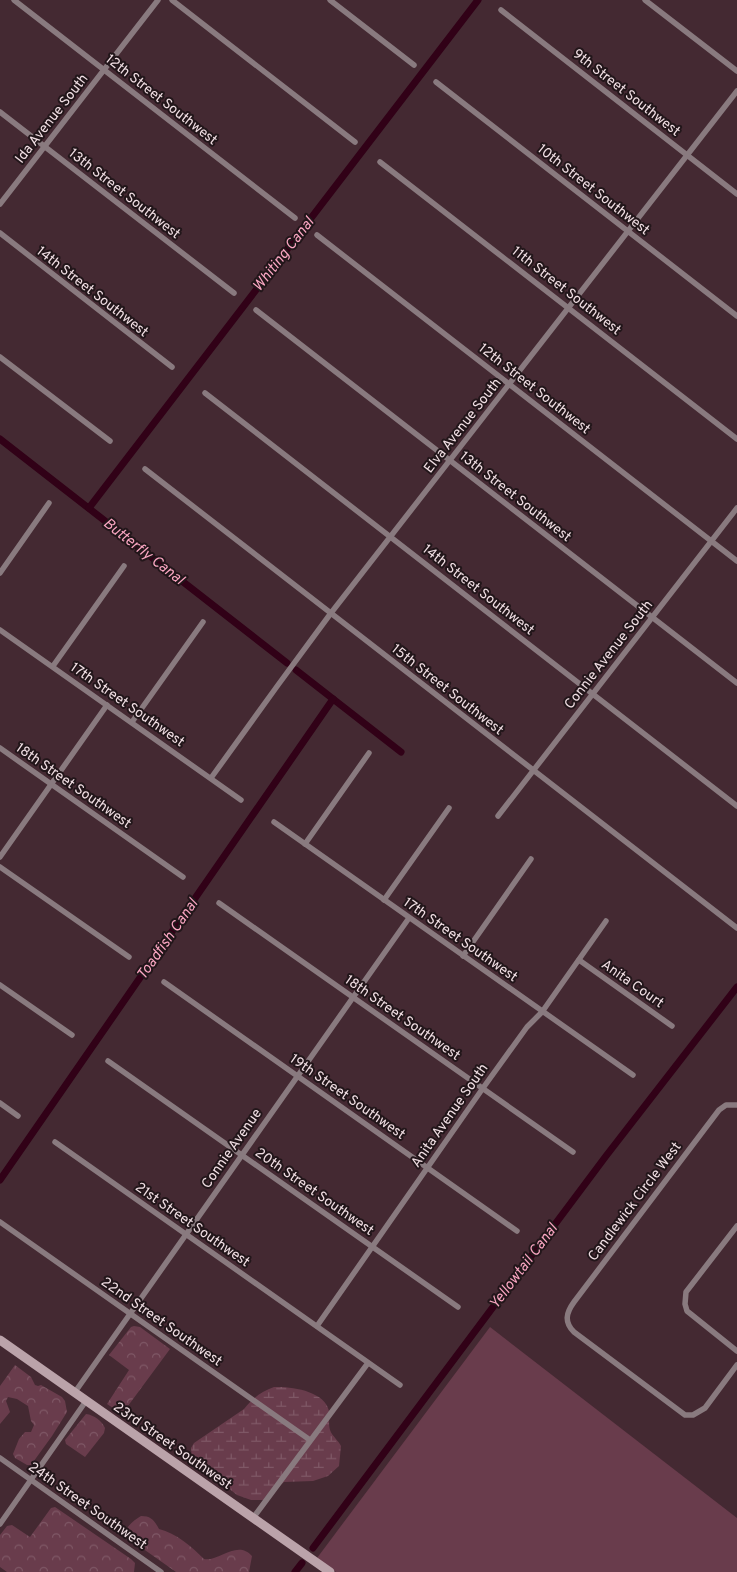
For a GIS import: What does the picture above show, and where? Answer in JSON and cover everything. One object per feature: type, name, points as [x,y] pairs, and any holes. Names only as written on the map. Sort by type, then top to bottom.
[{"type":"street","name":"12th Street Southwest","points":[[14,0],[295,218]]},
{"type":"street","name":"Ida Avenue South","points":[[0,204],[158,0]]},
{"type":"street","points":[[172,0],[355,142]]},
{"type":"street","points":[[330,0],[414,65]]},
{"type":"street","points":[[645,0],[737,71]]},
{"type":"street","name":"9th Street Southwest","points":[[501,10],[737,194]]},
{"type":"street","name":"10th Street Southwest","points":[[436,82],[737,316]]},
{"type":"street","name":"Elva Avenue South","points":[[211,778],[331,613],[737,91]]},
{"type":"street","name":"13th Street Southwest","points":[[0,112],[234,293]]},
{"type":"street","name":"11th Street Southwest","points":[[380,162],[737,439]]},
{"type":"street","name":"14th Street Southwest","points":[[0,233],[172,367]]},
{"type":"street","name":"12th Street Southwest","points":[[317,235],[737,561]]},
{"type":"street","name":"13th Street Southwest","points":[[256,310],[737,683]]},
{"type":"street","points":[[0,357],[110,441]]},
{"type":"street","name":"14th Street Southwest","points":[[205,393],[737,806]]},
{"type":"street","name":"15th Street Southwest","points":[[144,469],[737,928]]},
{"type":"street","points":[[0,573],[49,503]]},
{"type":"street","name":"Connie Avenue South","points":[[498,816],[737,508]]},
{"type":"street","points":[[53,666],[124,566]]},
{"type":"street","points":[[132,722],[203,622]]},
{"type":"street","name":"17th Street Southwest","points":[[0,630],[241,800]]},
{"type":"street","points":[[0,857],[107,705]]},
{"type":"street","name":"18th Street Southwest","points":[[0,748],[183,877]]},
{"type":"street","points":[[305,844],[370,752]]},
{"type":"street","points":[[384,900],[449,808]]},
{"type":"street","name":"17th Street Southwest","points":[[274,822],[633,1075]]},
{"type":"street","points":[[463,956],[531,859]]},
{"type":"street","points":[[0,866],[129,957]]},
{"type":"street","name":"18th Street Southwest","points":[[219,903],[573,1152]]},
{"type":"street","name":"Connie Avenue","points":[[74,1392],[409,918]]},
{"type":"street","name":"Anita Avenue South","points":[[317,1326],[483,1088],[527,1027],[542,1012],[606,921]]},
{"type":"street","name":"Anita Court","points":[[579,960],[672,1026]]},
{"type":"street","name":"19th Street Southwest","points":[[164,982],[517,1231]]},
{"type":"street","points":[[0,985],[72,1036]]},
{"type":"street","name":"20th Street Southwest","points":[[108,1061],[458,1307]]},
{"type":"street","points":[[0,1103],[18,1116]]},
{"type":"street","name":"Candlewick Circle West","points":[[737,1105],[726,1106],[719,1110],[585,1286],[566,1316],[568,1326],[574,1332],[677,1411],[685,1415],[693,1415],[705,1408],[737,1365]]},
{"type":"street","name":"21st Street Southwest","points":[[55,1142],[368,1363]]},
{"type":"street","name":"22nd Street Southwest","points":[[0,1222],[310,1440]]},
{"type":"street","points":[[737,1226],[686,1292],[685,1304],[687,1311],[737,1351]]},
{"type":"street","name":"23rd Street Southwest","points":[[0,1340],[330,1572]]},
{"type":"street","points":[[253,1518],[368,1363],[400,1385]]},
{"type":"street","points":[[0,1524],[86,1401]]},
{"type":"street","name":"24th Street Southwest","points":[[0,1458],[161,1572]]},
{"type":"green space","points":[[131,1327],[140,1327],[170,1349],[122,1414],[107,1404],[129,1370],[109,1355]]},
{"type":"green space","points":[[490,1327],[737,1518],[737,1572],[336,1572],[317,1558]]},
{"type":"green space","points":[[15,1365],[31,1377],[35,1385],[41,1385],[62,1397],[65,1401],[67,1412],[31,1465],[27,1465],[15,1458],[13,1454],[19,1439],[25,1432],[31,1432],[34,1425],[31,1421],[28,1406],[17,1399],[8,1397],[6,1401],[10,1412],[0,1424],[0,1386]]},
{"type":"green space","points":[[274,1387],[306,1391],[314,1394],[326,1404],[329,1411],[330,1430],[341,1446],[339,1466],[328,1476],[313,1481],[284,1482],[264,1500],[251,1500],[237,1495],[192,1459],[191,1448],[194,1443],[244,1409],[258,1395]]},
{"type":"green space","points":[[86,1414],[97,1419],[105,1428],[104,1433],[85,1457],[66,1444],[65,1440]]},
{"type":"green space","points":[[55,1507],[131,1559],[135,1563],[134,1572],[7,1572],[0,1567],[0,1535],[7,1526],[12,1525],[30,1537],[51,1508]]},
{"type":"green space","points":[[141,1516],[152,1519],[159,1529],[178,1537],[204,1559],[210,1559],[234,1550],[246,1551],[252,1556],[249,1572],[176,1572],[125,1536],[128,1527]]},
{"type":"waterway","name":"Whiting Canal","points":[[89,508],[478,0]]},
{"type":"waterway","name":"Butterfly Canal","points":[[0,439],[287,663]]},
{"type":"waterway","name":"Butterfly Canal","points":[[296,670],[401,752]]},
{"type":"waterway","name":"Toadfish Canal","points":[[0,1180],[333,699]]},
{"type":"waterway","name":"Yellowtail Canal","points":[[313,1548],[606,1156],[737,987]]},
{"type":"waterway","name":"Yellowtail Canal","points":[[295,1572],[302,1563]]}]
